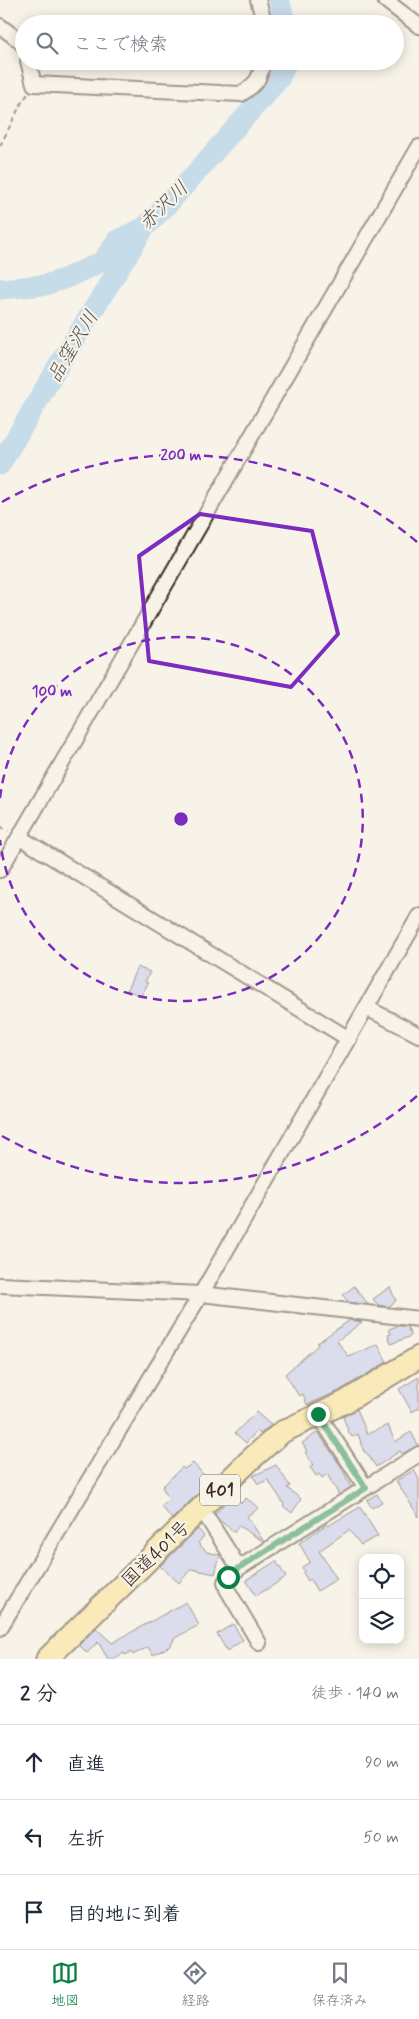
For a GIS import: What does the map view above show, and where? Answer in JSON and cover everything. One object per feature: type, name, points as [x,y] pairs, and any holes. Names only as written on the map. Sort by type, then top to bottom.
[{"type":"highway","name":"国道401号","points":[[47,1659],[250,1460],[282,1432],[345,1402],[419,1357]]},
{"type":"street","points":[[258,0],[262,15]]},
{"type":"street","points":[[385,0],[419,26]]},
{"type":"street","points":[[0,26],[15,37]]},
{"type":"street","points":[[30,70],[34,84],[241,94],[254,85],[262,70]]},
{"type":"street","points":[[0,870],[419,146]]},
{"type":"street","points":[[19,837],[349,1039]]},
{"type":"street","points":[[0,1628],[201,1294],[419,916]]},
{"type":"street","points":[[367,1008],[419,1035]]},
{"type":"street","points":[[0,1285],[201,1294],[419,1319]]},
{"type":"street","points":[[318,1414],[366,1488]]},
{"type":"street","points":[[259,1643],[225,1582],[228,1577],[239,1568],[419,1454]]},
{"type":"street","points":[[201,1508],[239,1568]]},
{"type":"path","points":[[0,146],[22,102],[34,84]]},
{"type":"highlighted area","points":[[200,514],[312,531],[338,634],[291,687],[149,661],[139,556]]},
{"type":"building","points":[[137,967],[150,972],[145,982],[148,983],[141,996],[127,990]]},
{"type":"building","points":[[354,1286],[369,1305],[348,1302],[343,1295]]},
{"type":"building","points":[[390,1287],[396,1301],[388,1307],[378,1305],[373,1299]]},
{"type":"building","points":[[350,1320],[362,1322],[337,1341],[349,1357],[378,1344],[387,1362],[339,1391],[307,1405],[303,1394],[299,1396],[285,1374],[318,1345],[317,1343]]},
{"type":"building","points":[[397,1326],[407,1326],[411,1336],[391,1344],[388,1335],[391,1334],[389,1329]]},
{"type":"building","points":[[419,1377],[419,1408],[412,1412],[399,1389]]},
{"type":"building","points":[[357,1409],[367,1434],[388,1425],[395,1442],[411,1432],[418,1445],[402,1454],[400,1451],[376,1467],[366,1452],[364,1452],[358,1434],[352,1437],[349,1433],[343,1417]]},
{"type":"building","points":[[256,1412],[271,1425],[260,1434],[257,1431],[246,1443],[235,1433]]},
{"type":"building","points":[[318,1432],[342,1468],[351,1487],[339,1495],[327,1474],[322,1478],[319,1474],[316,1476],[310,1467],[313,1465],[302,1443]]},
{"type":"building","points":[[193,1463],[210,1482],[172,1519],[161,1506],[169,1499],[162,1487],[182,1467],[184,1469]]},
{"type":"building","points":[[276,1465],[290,1486],[287,1488],[301,1499],[292,1513],[283,1506],[284,1504],[268,1480],[258,1484],[253,1476]]},
{"type":"building","points":[[414,1470],[419,1479],[419,1517],[396,1481]]},
{"type":"building","points":[[377,1494],[382,1502],[372,1508],[367,1500]]},
{"type":"building","points":[[231,1496],[241,1503],[246,1498],[259,1508],[247,1516],[264,1542],[239,1526],[234,1532],[218,1519],[215,1514]]},
{"type":"building","points":[[360,1507],[378,1536],[361,1545],[349,1530],[319,1551],[337,1579],[317,1591],[310,1579],[308,1581],[303,1573],[302,1567],[310,1562],[299,1543],[327,1524],[328,1526]]},
{"type":"building","points":[[198,1529],[204,1536],[198,1543],[207,1552],[220,1555],[215,1574],[191,1569],[179,1583],[160,1566]]},
{"type":"building","points":[[276,1561],[286,1577],[256,1596],[246,1580]]},
{"type":"building","points":[[186,1602],[199,1625],[173,1639],[172,1645],[153,1655],[148,1647],[133,1655],[131,1652],[125,1655],[124,1653],[113,1659],[108,1659],[98,1642],[87,1653],[79,1645],[96,1628],[112,1643]]},
{"type":"building","points":[[233,1624],[243,1640],[227,1651],[217,1634]]},
{"type":"waterway","name":"赤沢川","points":[[279,0],[283,15]]},
{"type":"waterway","name":"赤沢川","points":[[0,289],[45,285],[64,279],[103,261],[117,240],[145,227],[168,204],[279,79],[283,70]]},
{"type":"waterway","name":"品窪沢川","points":[[0,465],[63,358],[145,227]]},
{"type":"route","points":[[228,1577],[239,1568],[366,1488],[318,1414]]}]
